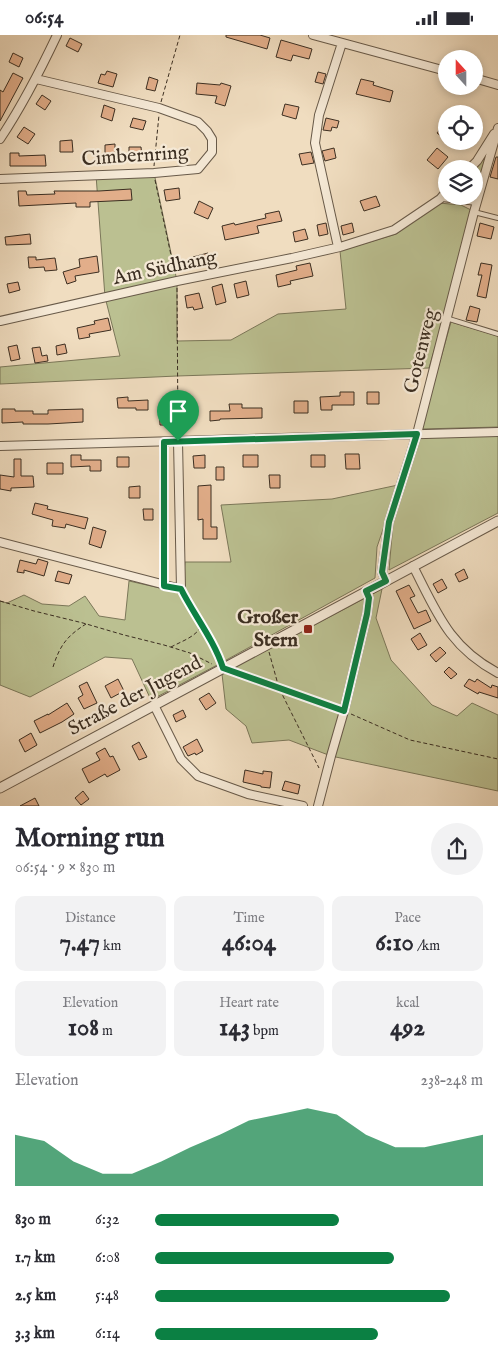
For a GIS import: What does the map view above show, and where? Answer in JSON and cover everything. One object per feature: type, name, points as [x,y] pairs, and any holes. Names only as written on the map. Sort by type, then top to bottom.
[{"type":"street","points":[[0,139],[15,117],[36,79],[57,35]]},
{"type":"street","points":[[313,35],[438,69]]},
{"type":"street","points":[[338,247],[315,143],[319,115],[342,43]]},
{"type":"street","name":"Cimbernring","points":[[0,179],[154,173],[198,169],[212,152],[212,139],[198,122],[160,108],[36,79]]},
{"type":"street","points":[[483,81],[498,85]]},
{"type":"street","points":[[478,160],[498,127]]},
{"type":"street","name":"Gotenweg","points":[[483,179],[498,127]]},
{"type":"street","name":"Am Südhang","points":[[0,321],[338,247],[394,230],[438,200]]},
{"type":"street","name":"Gotenweg","points":[[386,581],[382,572],[389,522],[417,434],[476,205]]},
{"type":"street","points":[[0,445],[498,432]]},
{"type":"street","points":[[0,542],[181,589],[178,441]]},
{"type":"street","points":[[164,442],[164,586]]},
{"type":"street","name":"Straße der Jugend","points":[[0,789],[498,521]]},
{"type":"street","points":[[413,566],[439,617],[454,639],[475,659],[498,673]]},
{"type":"street","points":[[318,806],[344,711],[367,614],[369,598],[366,591]]},
{"type":"street","points":[[154,705],[180,759],[198,776],[248,794],[303,806]]},
{"type":"lane","points":[[474,212],[498,218]]},
{"type":"lane","points":[[446,318],[498,334]]},
{"type":"path","points":[[178,441],[177,281],[154,173],[160,108],[180,35]]},
{"type":"path","points":[[181,589],[221,659],[223,668]]},
{"type":"path","points":[[0,601],[190,653],[223,668],[344,711],[410,740],[498,759]]},
{"type":"path","points":[[53,667],[65,641],[86,624]]},
{"type":"path","points":[[170,647],[191,637],[202,625]]},
{"type":"path","points":[[267,645],[279,688],[325,779]]},
{"type":"green space","points":[[490,145],[483,167],[483,160],[480,160]]},
{"type":"green space","points":[[154,173],[177,281],[177,341],[231,340],[278,314],[346,309],[340,251],[396,234],[438,204],[461,205],[471,210],[429,368],[0,384],[0,367],[120,356],[105,297],[96,175]]},
{"type":"green space","points":[[451,322],[498,336],[498,427],[421,429]]},
{"type":"green space","points":[[498,435],[498,513],[389,570],[393,524],[417,437]]},
{"type":"green space","points":[[398,485],[377,547],[375,578],[151,700],[132,659],[105,657],[30,697],[0,685],[0,601],[7,603],[24,595],[42,604],[69,606],[85,596],[99,616],[125,620],[129,581],[182,593],[185,562],[231,562],[221,505],[332,499]]},
{"type":"green space","points":[[382,589],[376,618],[391,660],[432,705],[457,716],[472,703],[498,715],[498,791],[331,756],[289,740],[252,743],[246,726],[226,709],[222,674]]},
{"type":"building","points":[[226,35],[260,35],[270,38],[267,49],[226,37]]},
{"type":"building","points":[[70,38],[82,44],[78,52],[66,46]]},
{"type":"building","points":[[281,40],[312,49],[309,59],[293,55],[291,61],[276,57]]},
{"type":"building","points":[[13,53],[23,58],[19,67],[9,62]]},
{"type":"building","points":[[107,71],[117,74],[113,87],[98,83],[101,74],[105,75]]},
{"type":"building","points":[[318,72],[326,74],[323,84],[315,82]]},
{"type":"building","points":[[13,73],[23,78],[0,121],[0,90],[3,92]]},
{"type":"building","points":[[149,77],[158,80],[155,91],[146,89]]},
{"type":"building","points":[[361,79],[374,82],[373,85],[393,91],[390,102],[356,94]]},
{"type":"building","points":[[197,83],[220,85],[221,83],[231,86],[225,106],[215,103],[217,96],[196,94]]},
{"type":"building","points":[[42,95],[51,101],[45,110],[36,104]]},
{"type":"building","points":[[285,104],[299,107],[296,119],[282,115]]},
{"type":"building","points":[[104,105],[115,109],[112,121],[101,117]]},
{"type":"building","points":[[133,118],[146,121],[143,130],[130,127]]},
{"type":"building","points":[[326,118],[339,121],[337,128],[332,127],[331,131],[323,130]]},
{"type":"building","points":[[24,127],[35,134],[28,144],[17,137]]},
{"type":"building","points":[[72,140],[73,152],[60,152],[60,141]]},
{"type":"building","points":[[115,144],[115,157],[105,157],[105,145]]},
{"type":"building","points":[[129,147],[141,147],[142,157],[129,158]]},
{"type":"building","points":[[334,148],[336,158],[325,161],[322,151]]},
{"type":"building","points":[[437,148],[448,157],[446,160],[438,160],[438,169],[427,160]]},
{"type":"building","points":[[311,152],[314,163],[302,165],[299,154]]},
{"type":"building","points":[[10,153],[19,153],[19,156],[45,155],[46,166],[10,166]]},
{"type":"building","points":[[496,157],[498,157],[498,179],[490,177]]},
{"type":"building","points":[[179,188],[180,199],[166,201],[164,190]]},
{"type":"building","points":[[131,189],[132,200],[90,202],[90,207],[76,207],[76,203],[19,206],[18,191],[26,191],[27,195],[55,194],[54,191]]},
{"type":"building","points":[[376,196],[380,206],[364,211],[360,201]]},
{"type":"building","points":[[199,201],[213,208],[208,219],[194,213]]},
{"type":"building","points":[[279,211],[282,221],[257,226],[259,233],[225,240],[222,226],[266,218],[265,214]]},
{"type":"building","points":[[326,223],[328,234],[319,236],[317,225]]},
{"type":"building","points":[[352,223],[354,232],[343,235],[341,226]]},
{"type":"building","points":[[480,223],[494,227],[491,239],[477,236]]},
{"type":"building","points":[[305,229],[308,239],[295,242],[293,232]]},
{"type":"building","points":[[30,234],[31,244],[6,245],[5,237]]},
{"type":"building","points":[[208,253],[210,265],[196,268],[193,257]]},
{"type":"building","points":[[97,256],[99,272],[75,276],[76,281],[67,284],[63,272],[80,267],[79,259]]},
{"type":"building","points":[[28,257],[36,257],[36,260],[55,258],[57,270],[45,271],[44,267],[29,268]]},
{"type":"building","points":[[310,263],[313,276],[290,281],[291,284],[278,287],[276,275],[297,270],[296,266]]},
{"type":"building","points":[[481,263],[492,265],[486,298],[477,296],[482,275],[478,275]]},
{"type":"building","points":[[246,281],[249,295],[237,298],[234,284]]},
{"type":"building","points":[[18,282],[20,290],[9,293],[7,284]]},
{"type":"building","points":[[222,284],[226,302],[216,305],[212,287]]},
{"type":"building","points":[[199,293],[203,308],[194,310],[193,307],[187,308],[185,296]]},
{"type":"building","points":[[470,306],[480,309],[477,322],[466,320]]},
{"type":"building","points":[[108,318],[111,330],[89,334],[90,337],[79,339],[77,328],[95,324],[94,321]]},
{"type":"building","points":[[65,344],[67,353],[57,355],[56,346]]},
{"type":"building","points":[[17,345],[20,359],[11,361],[8,347]]},
{"type":"building","points":[[40,347],[42,356],[47,355],[48,361],[35,363],[32,348]]},
{"type":"building","points":[[340,392],[354,392],[354,405],[332,405],[332,410],[321,410],[320,397],[340,396]]},
{"type":"building","points":[[367,392],[379,392],[379,404],[367,404]]},
{"type":"building","points":[[128,397],[128,401],[148,400],[148,410],[118,408],[117,398]]},
{"type":"building","points":[[294,401],[308,401],[308,413],[294,413]]},
{"type":"building","points":[[229,404],[242,404],[242,408],[262,408],[262,418],[210,421],[210,411],[230,411]]},
{"type":"building","points":[[159,406],[173,406],[173,419],[168,419],[168,425],[160,425]]},
{"type":"building","points":[[196,408],[196,417],[186,418],[186,409]]},
{"type":"building","points":[[2,409],[33,411],[33,414],[48,414],[48,410],[83,409],[83,422],[48,424],[2,423]]},
{"type":"building","points":[[345,454],[359,454],[360,469],[346,469]]},
{"type":"building","points":[[71,455],[81,455],[81,460],[101,460],[101,471],[90,471],[90,466],[71,467]]},
{"type":"building","points":[[205,455],[205,468],[194,468],[193,456]]},
{"type":"building","points":[[243,455],[258,455],[258,467],[243,467]]},
{"type":"building","points":[[311,455],[325,455],[325,467],[311,467]]},
{"type":"building","points":[[117,457],[129,457],[129,467],[117,467]]},
{"type":"building","points":[[14,459],[21,459],[21,476],[33,476],[34,487],[11,488],[11,491],[0,489],[0,475],[14,477]]},
{"type":"building","points":[[47,463],[63,463],[63,474],[47,474]]},
{"type":"building","points":[[216,467],[224,467],[224,480],[216,480]]},
{"type":"building","points":[[269,475],[280,475],[280,488],[270,488]]},
{"type":"building","points":[[211,485],[211,527],[217,527],[217,539],[203,539],[203,519],[198,520],[198,486]]},
{"type":"building","points":[[140,486],[140,498],[129,498],[129,487]]},
{"type":"building","points":[[35,503],[48,506],[47,509],[88,518],[85,529],[66,524],[65,528],[52,526],[53,520],[32,514]]},
{"type":"building","points":[[143,509],[153,509],[153,520],[144,520]]},
{"type":"building","points":[[93,527],[106,531],[101,548],[89,544]]},
{"type":"building","points":[[38,559],[48,562],[44,576],[24,570],[24,573],[17,572],[20,560],[36,564]]},
{"type":"building","points":[[464,569],[468,578],[459,582],[455,574]]},
{"type":"building","points":[[58,571],[72,575],[69,584],[55,581]]},
{"type":"building","points":[[442,579],[447,588],[438,593],[433,584]]},
{"type":"building","points":[[409,585],[415,596],[410,598],[418,613],[426,610],[431,621],[414,629],[396,591]]},
{"type":"building","points":[[420,633],[427,645],[418,650],[411,639]]},
{"type":"building","points":[[440,647],[446,653],[436,662],[430,655]]},
{"type":"building","points":[[449,667],[457,674],[451,679],[444,672]]},
{"type":"building","points":[[118,679],[124,691],[111,698],[105,686]]},
{"type":"building","points":[[469,679],[475,682],[477,679],[491,688],[492,685],[498,687],[498,698],[479,692],[478,694],[464,686]]},
{"type":"building","points":[[87,682],[97,703],[84,709],[78,698],[83,695],[79,686]]},
{"type":"building","points":[[209,693],[216,703],[206,710],[199,699]]},
{"type":"building","points":[[67,703],[74,714],[40,733],[34,721]]},
{"type":"building","points":[[183,710],[186,717],[176,722],[173,715]]},
{"type":"building","points":[[31,733],[37,745],[25,752],[19,740]]},
{"type":"building","points":[[197,739],[203,751],[196,755],[195,753],[188,756],[183,747]]},
{"type":"building","points":[[139,742],[147,757],[139,760],[132,746]]},
{"type":"building","points":[[105,748],[110,757],[113,756],[120,770],[107,777],[105,774],[89,783],[82,769],[100,760],[96,753]]},
{"type":"building","points":[[245,770],[263,774],[263,771],[272,772],[270,788],[243,782]]},
{"type":"building","points":[[285,781],[300,785],[298,794],[282,790]]},
{"type":"building","points":[[83,791],[89,799],[81,805],[75,798]]},
{"type":"building","points":[[35,798],[39,806],[20,806]]},
{"type":"place","name":"Großer Stern","points":[[308,629]]},
{"type":"route","points":[[417,434],[389,522],[382,572],[386,581],[366,591],[369,598],[367,614],[344,711],[223,668],[221,659],[181,589],[164,586],[164,442],[178,441],[417,434]]}]
